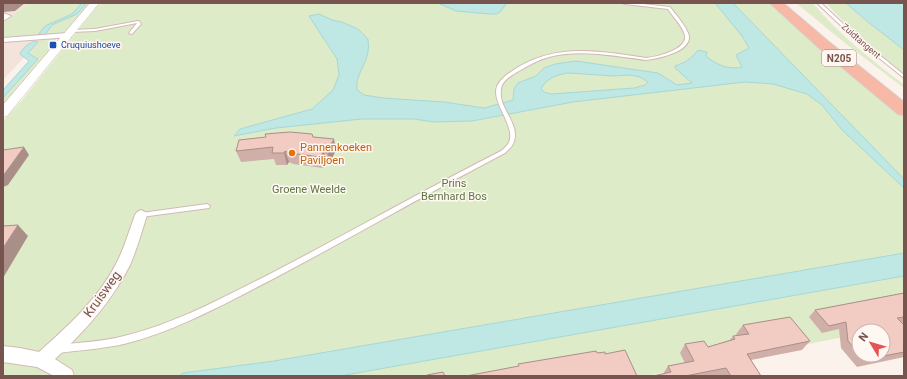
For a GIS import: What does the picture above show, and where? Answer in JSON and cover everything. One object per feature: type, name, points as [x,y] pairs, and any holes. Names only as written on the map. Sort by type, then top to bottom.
[{"type":"highway","name":"N205","points":[[776,3],[824,45],[904,110]]},
{"type":"highway","name":"N205","points":[[790,3],[829,38],[904,96]]},
{"type":"street","points":[[3,113],[95,3]]},
{"type":"street","points":[[3,15],[7,16],[3,19]]},
{"type":"street","points":[[3,40],[69,33]]},
{"type":"street","name":"Kruisweg","points":[[42,360],[85,319],[110,287],[123,264],[141,215]]},
{"type":"street","points":[[3,354],[22,355],[42,360],[58,368],[66,376]]},
{"type":"lane","points":[[55,349],[101,345],[139,335],[204,311],[342,239],[415,198],[503,152],[508,148],[513,135],[512,128],[500,103],[498,92],[499,87],[503,81],[517,70],[541,58],[574,51],[654,59],[667,55],[687,41],[688,38],[686,33],[668,8],[625,3]]},
{"type":"lane","name":"Zuidtangent","points":[[819,3],[854,36],[904,77]]},
{"type":"lane","points":[[69,33],[138,22],[139,24],[131,33]]},
{"type":"lane","points":[[141,215],[207,206]]},
{"type":"shaded area","points":[[3,3],[75,3],[3,80]]},
{"type":"green space","points":[[29,3],[82,3],[72,14],[45,26],[38,35],[3,38],[3,23]]},
{"type":"green space","points":[[87,3],[92,3],[68,31],[60,34],[45,35],[52,25],[77,14]]},
{"type":"green space","name":"Groene Weelde","points":[[108,3],[772,3],[904,113],[904,325],[891,327],[891,323],[851,323],[851,336],[646,376],[3,376],[3,121],[22,100],[98,5]]},
{"type":"green space","points":[[796,3],[813,3],[844,36],[904,85],[904,88],[850,47]]},
{"type":"green space","points":[[826,3],[846,3],[904,50],[904,74],[854,31]]},
{"type":"green space","points":[[53,38],[56,42],[3,105],[3,98],[37,59],[28,53],[41,39]]},
{"type":"water","points":[[82,3],[87,3],[77,14],[52,25],[45,35],[38,35],[45,26],[72,14]]},
{"type":"water","points":[[438,3],[507,3],[500,12],[496,14],[489,14],[456,11]]},
{"type":"water","points":[[715,3],[733,3],[904,179],[904,188],[842,130],[822,105],[807,94],[773,84],[745,82],[573,102],[472,121],[434,122],[414,119],[362,119],[276,128],[234,136],[240,129],[312,109],[333,90],[339,75],[337,59],[309,16],[319,14],[358,29],[368,39],[368,54],[357,84],[357,90],[364,95],[383,98],[444,102],[484,108],[513,100],[514,89],[518,83],[536,76],[544,68],[555,64],[576,61],[658,73],[677,85],[692,83],[675,68],[675,66],[688,60],[698,50],[707,52],[706,56],[723,66],[732,68],[742,67],[736,55],[749,48],[742,36]],"holes":[[[568,73],[614,76],[630,75],[640,77],[648,82],[645,85],[634,88],[551,94],[544,92],[541,89],[549,80],[556,76]]]},
{"type":"water","points":[[846,3],[904,3],[904,50],[868,22]]},
{"type":"water","points":[[35,41],[38,42],[28,53],[38,59],[3,98],[3,90],[29,61],[20,54],[22,50],[30,43]]},
{"type":"water","points":[[904,253],[904,276],[340,376],[179,376],[183,373],[274,361]]},
{"type":"building","points":[[290,132],[312,134],[313,137],[334,139],[327,151],[324,151],[320,157],[289,153],[285,151],[284,153],[272,153],[273,147],[236,151],[239,140],[266,137],[265,134]]},
{"type":"building","points":[[24,147],[3,176],[3,150]]},
{"type":"building","points":[[18,225],[3,248],[3,226]]},
{"type":"building","points":[[904,293],[904,317],[897,318],[904,325],[904,352],[891,355],[891,323],[851,323],[851,345],[848,341],[846,322],[829,326],[815,310]]},
{"type":"building","points":[[790,317],[810,341],[747,354],[761,376],[731,376],[726,368],[685,376],[653,376],[671,372],[668,366],[694,361],[685,344],[704,341],[708,347],[735,339],[733,336],[749,334],[743,325]]},
{"type":"building","points":[[625,350],[637,376],[466,376],[519,366],[518,364],[596,351],[597,353],[605,352],[605,354]]},
{"type":"building","points":[[443,372],[445,376],[427,375]]},
{"type":"place","name":"Cruquiushoeve","points":[[53,45]]},
{"type":"place","name":"Pannenkoeken Paviljoen","points":[[292,153]]},
{"type":"park label","name":"Prins Bernhard Bos","points":[[454,189]]}]
